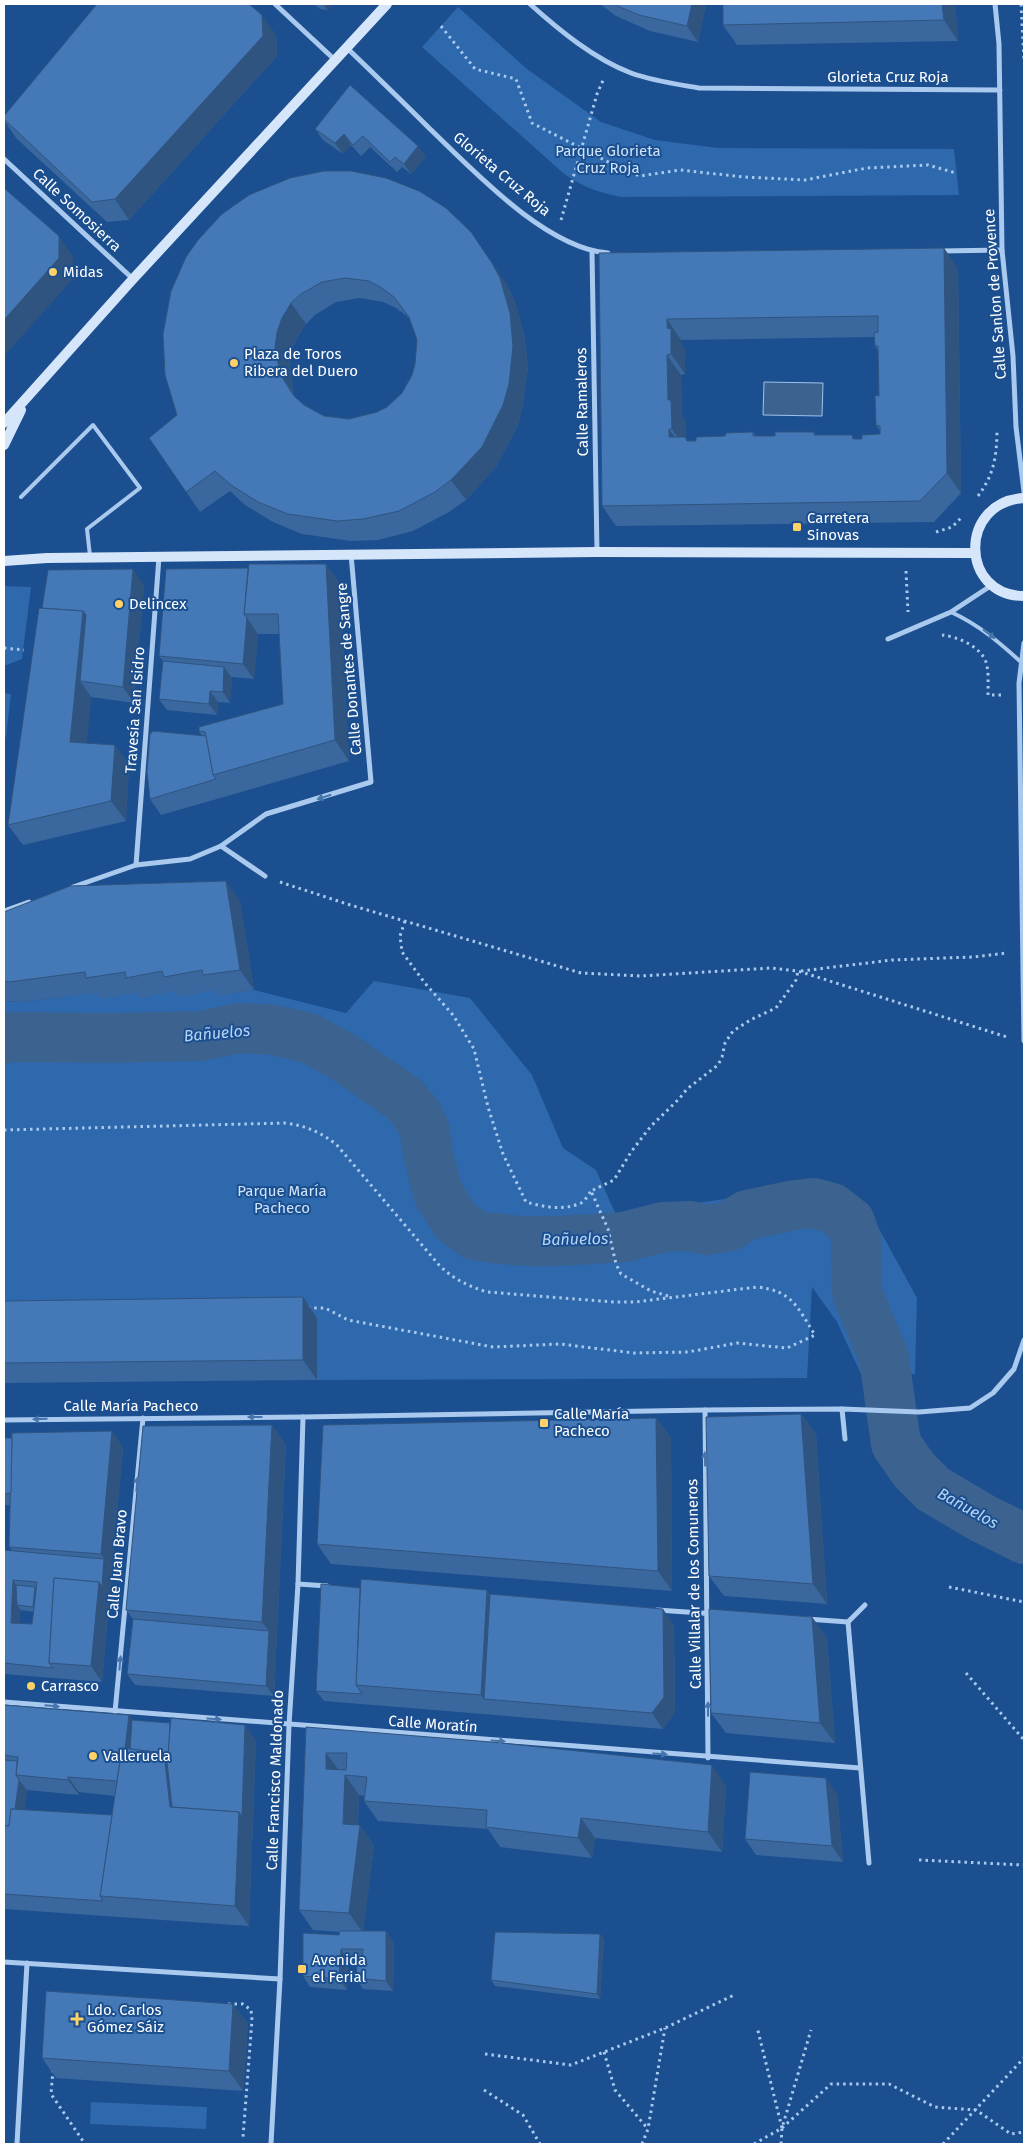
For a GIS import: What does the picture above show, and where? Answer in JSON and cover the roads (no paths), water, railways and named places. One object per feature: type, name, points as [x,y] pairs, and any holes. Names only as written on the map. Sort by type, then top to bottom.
[{"type":"main road","points":[[4,423],[133,279],[387,4]]},
{"type":"main road","points":[[4,445],[25,401]]},
{"type":"main road","points":[[1024,498],[1005,501],[991,510],[981,522],[975,537],[974,553],[979,568],[992,585],[1008,594],[1024,596]]},
{"type":"main road","points":[[4,556],[9,561],[351,554],[597,552],[974,553]]},
{"type":"street","points":[[275,4],[335,60]]},
{"type":"street","name":"Glorieta Cruz Roja","points":[[530,4],[565,33],[611,63],[631,73],[658,81],[699,88],[1000,90]]},
{"type":"street","name":"Calle Sanlon de Provence","points":[[995,4],[1000,90],[1002,250],[1013,356],[1016,427],[1024,492]]},
{"type":"street","name":"Glorieta Cruz Roja","points":[[346,48],[475,172],[522,212],[555,235],[592,252],[611,253]]},
{"type":"street","name":"Calle Somosierra","points":[[4,160],[133,279]]},
{"type":"street","points":[[935,251],[1002,250]]},
{"type":"street","name":"Calle Ramaleros","points":[[592,252],[597,552]]},
{"type":"street","name":"Calle Donantes de Sangre","points":[[221,846],[266,814],[371,782],[351,554]]},
{"type":"street","name":"Travesía San Isidro","points":[[136,865],[159,557]]},
{"type":"street","points":[[888,639],[951,612],[992,585]]},
{"type":"street","points":[[1024,642],[1019,683],[1024,1041]]},
{"type":"street","points":[[70,888],[136,865],[190,859],[221,846],[265,876]]},
{"type":"street","points":[[4,911],[32,901]]},
{"type":"street","name":"Calle María Pacheco","points":[[4,1420],[705,1410],[860,1409],[919,1412],[970,1408],[993,1394],[1014,1369],[1024,1340]]},
{"type":"street","points":[[842,1409],[845,1439]]},
{"type":"street","name":"Calle Villalar de los Comuneros","points":[[705,1410],[708,1758]]},
{"type":"street","name":"Calle Francisco Maldonado","points":[[271,2144],[280,1979],[289,1725],[298,1584],[303,1417]]},
{"type":"street","name":"Calle Juan Bravo","points":[[116,1712],[143,1418]]},
{"type":"street","points":[[298,1584],[337,1586]]},
{"type":"street","points":[[801,1619],[848,1622],[865,1605]]},
{"type":"street","points":[[649,1609],[726,1615]]},
{"type":"street","points":[[848,1622],[869,1864]]},
{"type":"street","name":"Calle Moratín","points":[[4,1702],[708,1758],[860,1768]]},
{"type":"street","points":[[4,1962],[280,1979]]},
{"type":"street","points":[[17,2144],[27,1963]]},
{"type":"lane","points":[[21,498],[93,425],[140,488],[87,529],[90,558]]},
{"type":"lane","points":[[951,612],[972,622],[992,635],[1022,663]]},
{"type":"waterway","name":"Bañuelos","points":[[4,1039],[10,1037],[109,1038],[201,1036],[240,1028],[273,1030],[309,1038],[345,1058],[404,1099],[417,1114],[425,1131],[428,1154],[438,1193],[455,1221],[476,1236],[521,1241],[624,1237],[663,1227],[690,1226],[708,1230],[729,1226],[747,1215],[795,1205],[813,1203],[832,1208],[850,1222],[856,1239],[857,1293],[884,1358],[896,1444],[914,1470],[933,1489],[982,1518],[1024,1539]]},
{"type":"place","name":"Midas","points":[[53,272]]},
{"type":"place","name":"Plaza de Toros Ribera del Duero","points":[[234,363]]},
{"type":"place","name":"Carretera Sinovas","points":[[797,527]]},
{"type":"place","name":"Delincex","points":[[119,604]]},
{"type":"place","name":"Calle María Pacheco","points":[[544,1423]]},
{"type":"place","name":"Carrasco","points":[[31,1686]]},
{"type":"place","name":"Valleruela","points":[[93,1756]]},
{"type":"place","name":"Avenida el Ferial","points":[[302,1969]]},
{"type":"place","name":"Ldo. Carlos Gómez Sáiz","points":[[77,2019]]},
{"type":"park label","name":"Parque Glorieta Cruz Roja","points":[[608,160]]},
{"type":"park label","name":"Parque María Pacheco","points":[[282,1200]]}]
